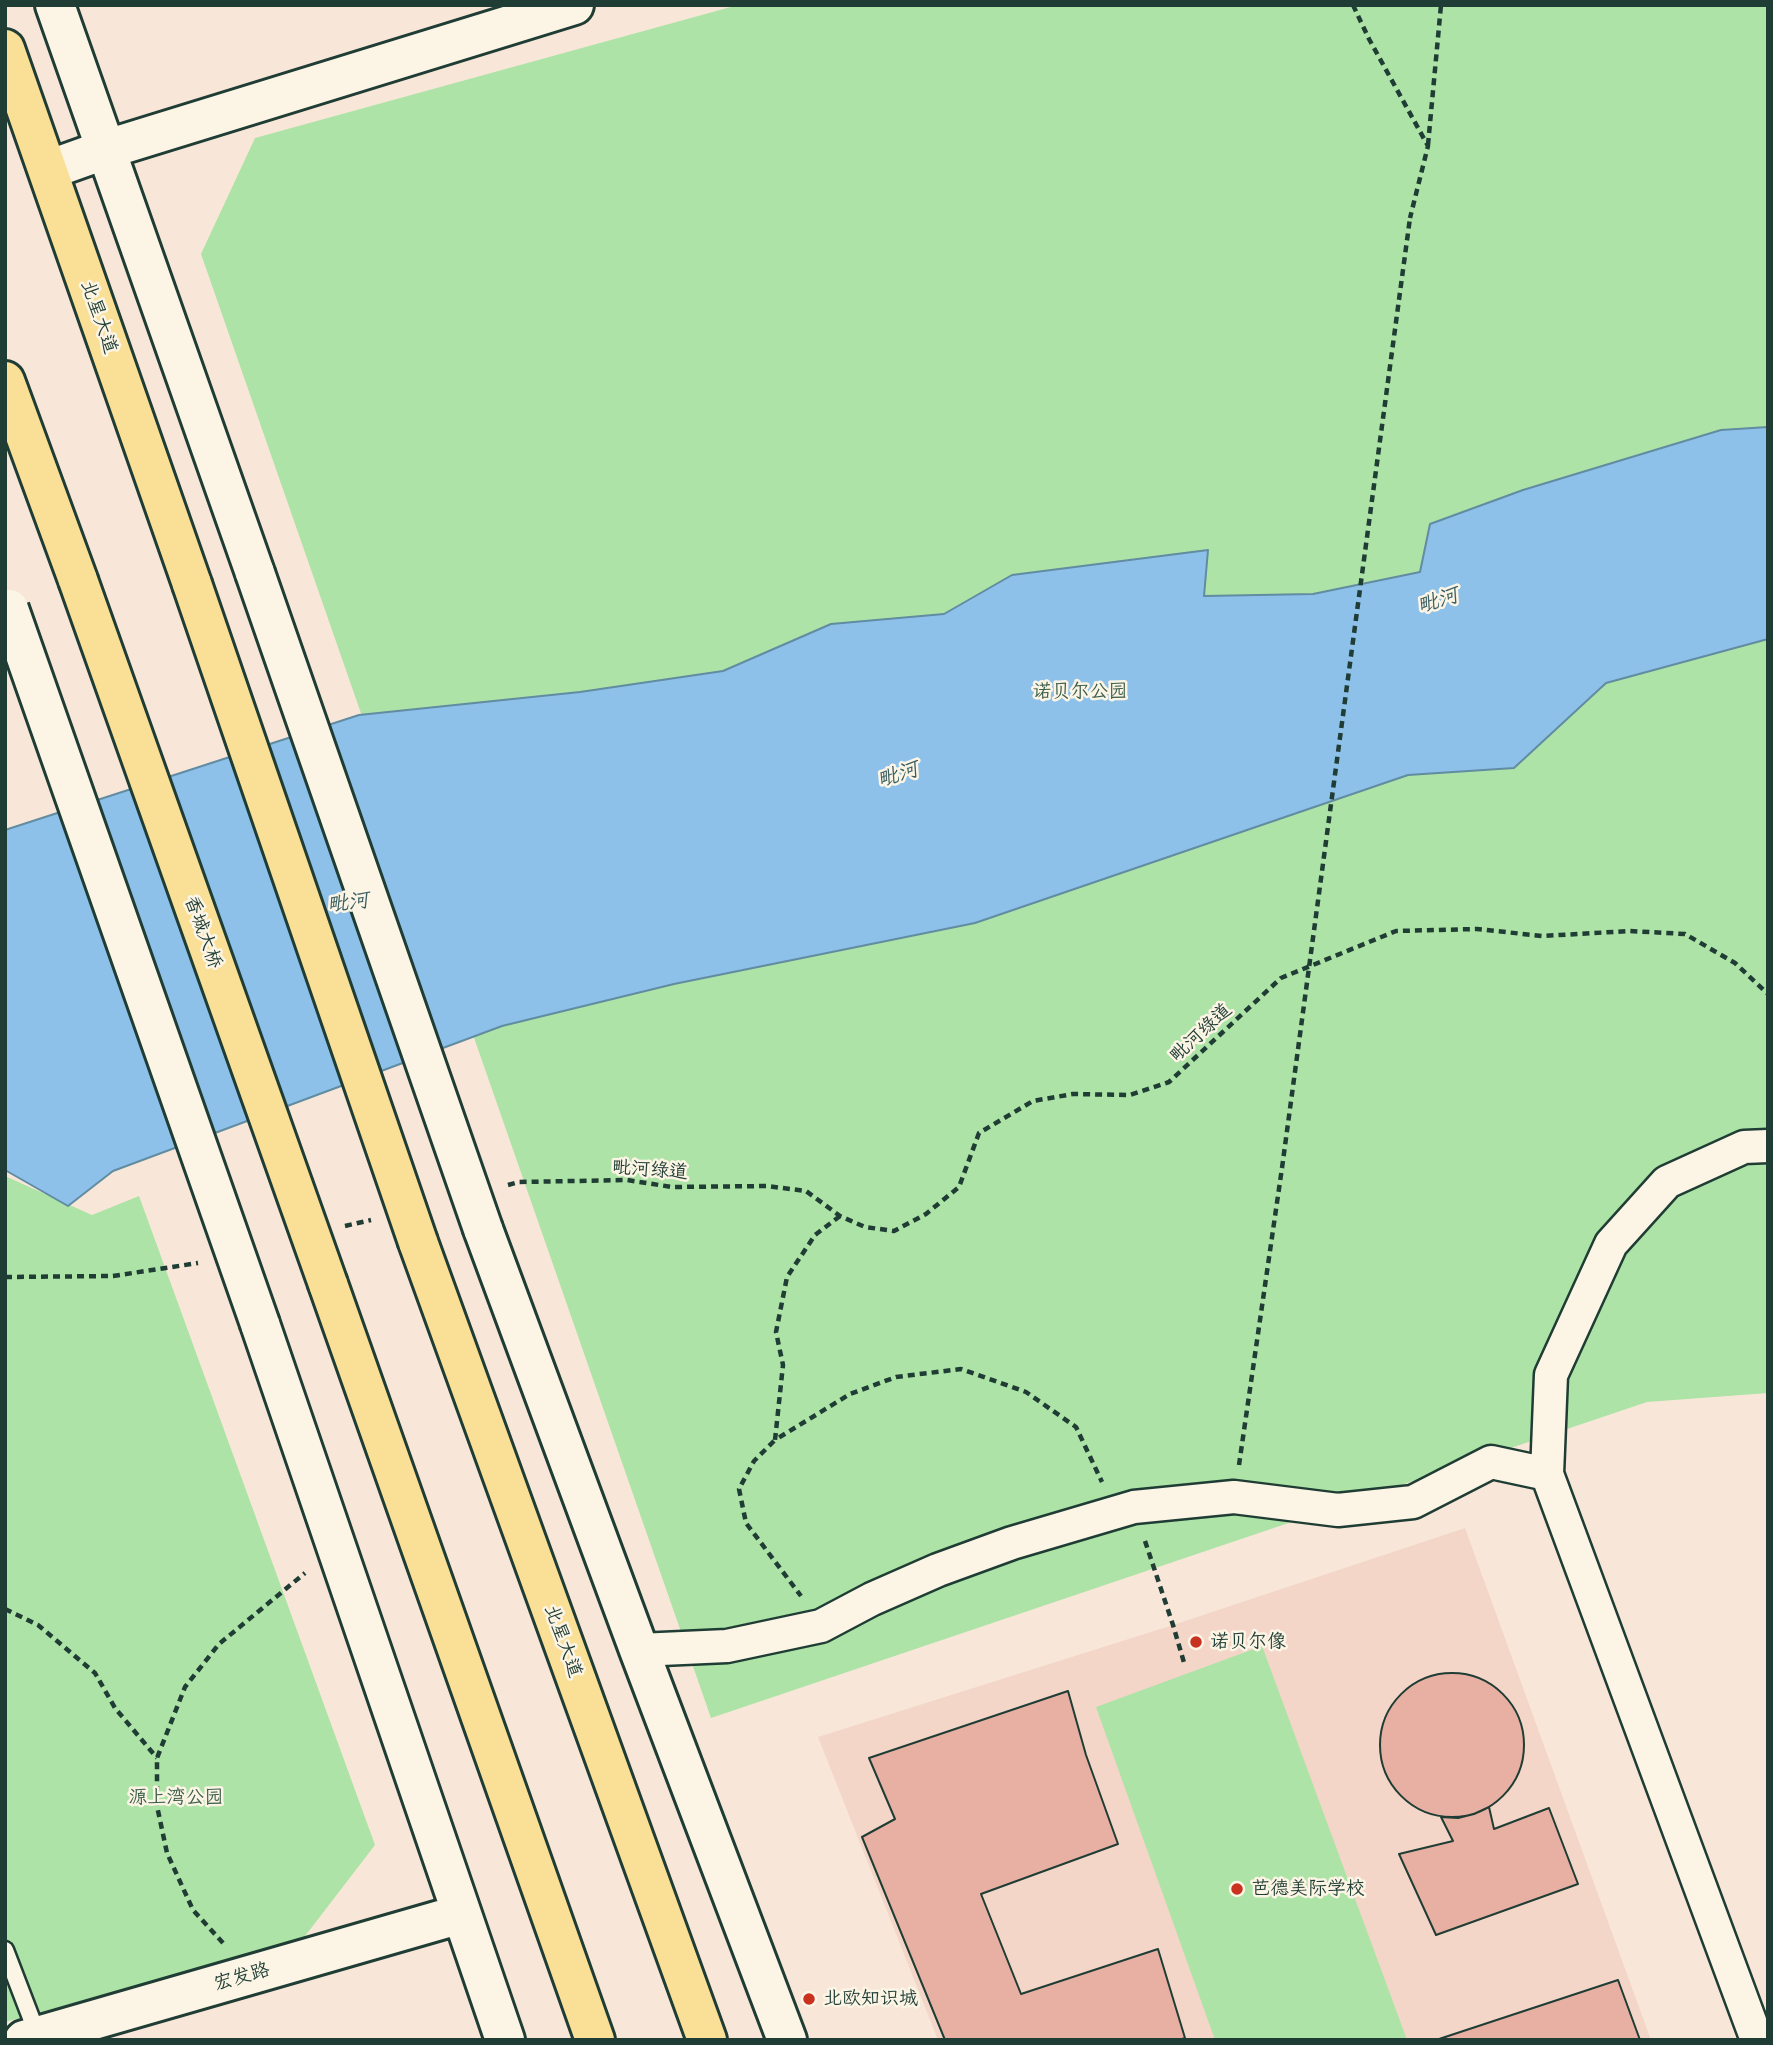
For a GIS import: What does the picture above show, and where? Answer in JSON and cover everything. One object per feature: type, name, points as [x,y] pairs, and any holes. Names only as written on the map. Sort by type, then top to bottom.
[{"type":"main road","name":"北星大道","points":[[5,49],[418,1242],[708,2040]]},
{"type":"main road","name":"香城大桥","points":[[5,381],[595,2040]]},
{"type":"street","points":[[55,5],[483,1229],[787,2040]]},
{"type":"street","points":[[48,170],[104,150],[574,5]]},
{"type":"street","points":[[7,602],[260,1324],[505,2040]]},
{"type":"street","points":[[1757,2040],[1547,1474],[1551,1375],[1611,1244],[1667,1182],[1744,1147],[1768,1146]]},
{"type":"street","points":[[639,1650],[727,1646],[821,1626],[872,1598],[938,1570],[1012,1543],[1125,1509],[1234,1497],[1338,1510],[1413,1502],[1491,1462],[1547,1474]]},
{"type":"street","name":"宏发路","points":[[31,2038],[461,1914]]},
{"type":"lane","points":[[5,1950],[31,2038]]},
{"type":"path","points":[[1353,5],[1428,146]]},
{"type":"path","points":[[1234,1497],[1282,1168],[1410,218],[1428,146],[1441,5]]},
{"type":"path","name":"毗河绿道","points":[[519,1182],[627,1180],[672,1187],[767,1186],[806,1191],[840,1216],[865,1227],[894,1231],[926,1214],[959,1187],[979,1133],[1033,1101],[1073,1094],[1130,1096],[1169,1082],[1280,978],[1396,931],[1477,929],[1542,936],[1630,931],[1685,934],[1735,963],[1768,994]]},
{"type":"path","points":[[775,1440],[783,1365],[776,1332],[787,1277],[815,1235],[840,1216]]},
{"type":"path","points":[[821,1626],[783,1569],[746,1523],[739,1489],[754,1461],[775,1440],[850,1394],[896,1377],[961,1369],[1026,1392],[1076,1427],[1125,1509],[1174,1625],[1185,1666]]},
{"type":"path","points":[[229,1950],[194,1910],[167,1853],[157,1806],[157,1758],[185,1687],[219,1644],[336,1549]]},
{"type":"path","points":[[5,1609],[38,1625],[95,1673],[116,1708],[157,1758]]},
{"type":"shaded area","name":"芭德美际学校","points":[[1465,1528],[1651,2040],[938,2040],[818,1737],[1173,1625]]},
{"type":"green space","name":"诺贝尔公园","points":[[738,5],[1768,5],[1768,1393],[1647,1402],[711,1718],[201,254],[255,138]]},
{"type":"green space","name":"源上湾公园","points":[[5,1176],[92,1215],[139,1196],[375,1845],[302,1940],[5,2022]]},
{"type":"green space","points":[[1262,1646],[1407,2040],[1215,2040],[1096,1707]]},
{"type":"water","name":"毗河","points":[[1768,427],[1768,639],[1606,683],[1514,768],[1408,775],[975,923],[674,984],[502,1026],[113,1171],[68,1206],[5,1170],[5,830],[359,715],[580,692],[723,671],[831,624],[944,614],[1012,575],[1208,550],[1204,596],[1313,594],[1420,572],[1430,524],[1523,490],[1721,430]]},
{"type":"building","points":[[1452,1673],[1480,1678],[1503,1694],[1519,1717],[1524,1745],[1519,1773],[1503,1796],[1480,1812],[1452,1817],[1424,1812],[1401,1796],[1385,1773],[1380,1745],[1385,1717],[1401,1694],[1424,1678]]},
{"type":"building","points":[[1068,1691],[1086,1755],[1118,1844],[981,1894],[1021,1994],[1158,1949],[1185,2038],[945,2040],[862,1837],[895,1819],[869,1758]]},
{"type":"building","points":[[1489,1807],[1494,1829],[1549,1808],[1578,1884],[1436,1935],[1399,1854],[1453,1841],[1441,1817],[1458,1818]]},
{"type":"building","points":[[1618,1980],[1640,2040],[1436,2040]]},
{"type":"place","name":"诺贝尔像","points":[[1196,1642]]},
{"type":"place","name":"芭德美际学校","points":[[1237,1889]]},
{"type":"place","name":"北欧知识城","points":[[809,1999]]}]
